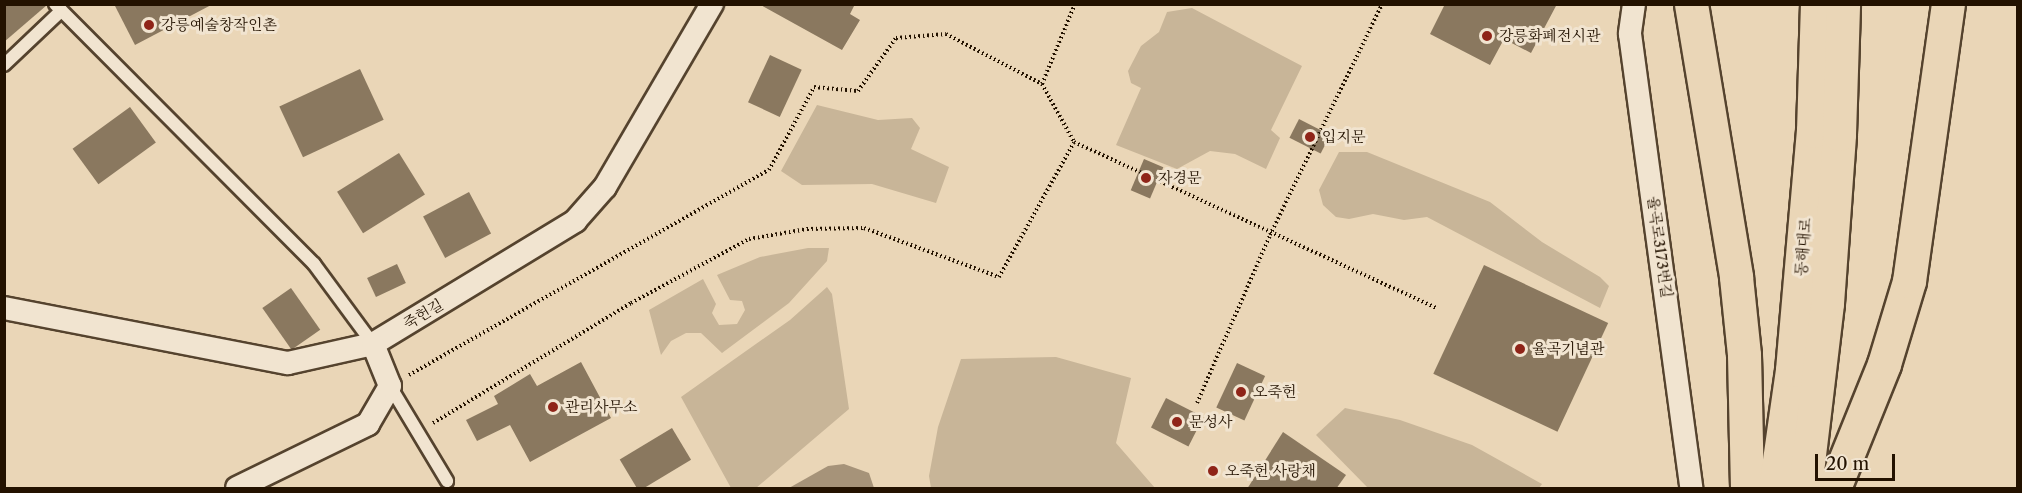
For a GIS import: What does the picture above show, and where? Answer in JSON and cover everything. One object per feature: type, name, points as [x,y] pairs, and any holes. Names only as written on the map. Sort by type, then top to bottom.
[{"type":"main road","points":[[1691,4],[1736,277],[1744,356],[1748,489]]},
{"type":"main road","name":"동해대로","points":[[1774,489],[1793,359],[1813,131],[1817,4]]},
{"type":"main road","name":"동해대로","points":[[1805,489],[1827,303],[1839,134],[1843,4]]},
{"type":"main road","points":[[1834,489],[1884,364],[1909,281],[1948,4]]},
{"type":"street","name":"죽헌길","points":[[4,308],[288,363],[373,344],[575,221],[605,187],[712,4]]},
{"type":"street","name":"율곡로3173번길","points":[[1634,4],[1630,34],[1693,487]]},
{"type":"street","points":[[237,489],[368,424],[390,386],[373,344]]},
{"type":"lane","points":[[4,65],[58,8],[314,264],[373,344]]},
{"type":"lane","points":[[390,386],[447,481]]},
{"type":"path","points":[[1042,84],[1075,4]]},
{"type":"path","points":[[1197,404],[1270,235],[1382,4]]},
{"type":"path","points":[[390,386],[769,170],[814,87],[858,91],[896,38],[946,34],[1042,84],[1074,142],[1270,235],[1437,308]]},
{"type":"path","points":[[417,433],[631,303],[749,239],[807,229],[864,228],[999,277],[1074,142]]},
{"type":"shaded area","points":[[1192,8],[1302,66],[1271,130],[1280,138],[1266,169],[1235,154],[1210,151],[1177,169],[1116,145],[1141,88],[1131,83],[1128,71],[1141,46],[1159,32],[1167,12]]},
{"type":"shaded area","points":[[817,105],[878,120],[912,118],[920,128],[911,149],[949,167],[936,203],[872,184],[802,185],[781,171]]},
{"type":"shaded area","points":[[1339,152],[1367,152],[1490,202],[1542,242],[1600,277],[1609,286],[1600,308],[1427,217],[1404,220],[1373,214],[1349,219],[1336,217],[1323,205],[1319,190]]},
{"type":"shaded area","points":[[808,248],[829,248],[827,261],[789,303],[722,353],[701,333],[686,333],[671,341],[661,355],[649,310],[703,279],[716,304],[712,313],[719,325],[737,324],[745,310],[742,301],[730,300],[717,275],[760,257]]},
{"type":"shaded area","points":[[827,287],[832,294],[849,409],[756,488],[731,488],[681,397],[790,320]]},
{"type":"shaded area","points":[[1056,357],[1131,378],[1116,443],[1155,488],[931,488],[929,476],[938,427],[961,359]]},
{"type":"shaded area","points":[[1345,408],[1400,420],[1472,445],[1542,484],[1539,488],[1368,488],[1316,435]]},
{"type":"shaded area","points":[[844,464],[869,473],[874,488],[789,488],[828,466]]},
{"type":"building","points":[[4,4],[47,4],[47,5],[4,42]]},
{"type":"building","name":"강릉예술창작인촌","points":[[114,4],[213,4],[135,45]]},
{"type":"building","points":[[759,4],[855,4],[850,14],[860,20],[842,50]]},
{"type":"building","name":"강릉화폐전시관","points":[[1445,4],[1557,4],[1531,53],[1504,39],[1490,65],[1430,34]]},
{"type":"building","points":[[770,55],[802,70],[780,117],[748,102]]},
{"type":"building","points":[[360,69],[384,120],[303,157],[279,107]]},
{"type":"building","points":[[130,107],[156,143],[98,184],[73,149]]},
{"type":"building","name":"입지문","points":[[1299,119],[1330,135],[1321,154],[1289,138]]},
{"type":"building","points":[[399,153],[425,195],[363,233],[337,192]]},
{"type":"building","name":"자경문","points":[[1144,159],[1163,167],[1150,199],[1131,190]]},
{"type":"building","points":[[469,192],[491,233],[445,258],[423,216]]},
{"type":"building","points":[[397,264],[406,283],[376,297],[367,278]]},
{"type":"building","name":"율곡기념관","points":[[1484,265],[1608,323],[1557,432],[1433,374]]},
{"type":"building","points":[[291,288],[320,330],[292,350],[262,308]]},
{"type":"building","name":"관리사무소","points":[[581,362],[611,418],[530,462],[510,425],[477,441],[466,420],[498,404],[494,396],[530,374],[537,386]]},
{"type":"building","name":"오죽헌","points":[[1237,363],[1265,376],[1244,421],[1216,407]]},
{"type":"building","name":"문성사","points":[[1166,398],[1203,417],[1188,446],[1151,427]]},
{"type":"building","points":[[672,428],[691,460],[644,488],[637,488],[620,459]]},
{"type":"building","points":[[1283,432],[1346,475],[1336,489],[1247,489]]},
{"type":"place","name":"강릉예술창작인촌","points":[[149,25]]},
{"type":"place","name":"강릉화폐전시관","points":[[1487,36]]},
{"type":"place","name":"입지문","points":[[1310,137]]},
{"type":"place","name":"자경문","points":[[1146,178]]},
{"type":"place","name":"율곡기념관","points":[[1520,349]]},
{"type":"place","name":"오죽헌","points":[[1241,392]]},
{"type":"place","name":"관리사무소","points":[[553,407]]},
{"type":"place","name":"문성사","points":[[1177,422]]},
{"type":"place","name":"오죽헌 사랑채","points":[[1213,471]]}]
